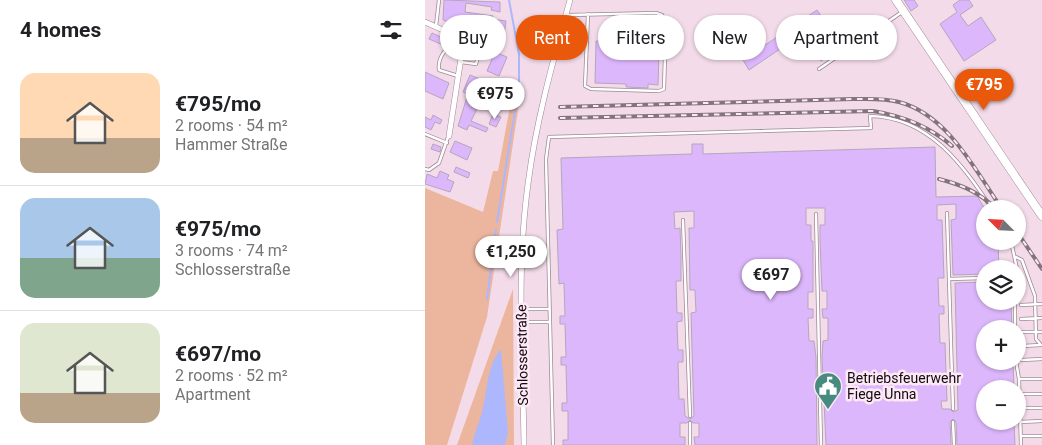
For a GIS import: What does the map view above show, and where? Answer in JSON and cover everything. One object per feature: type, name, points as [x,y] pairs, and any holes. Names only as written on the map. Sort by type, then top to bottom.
[{"type":"main road","points":[[895,0],[1042,216]]},
{"type":"street","name":"Schlosserstraße","points":[[524,445],[520,322],[523,235],[533,150],[545,90],[570,0]]},
{"type":"street","points":[[425,22],[440,28]]},
{"type":"street","points":[[449,136],[460,62]]},
{"type":"lane","points":[[436,26],[439,0]]},
{"type":"lane","points":[[819,69],[903,11]]},
{"type":"lane","points":[[566,14],[588,14],[662,15],[666,22],[664,89],[659,91],[591,89],[585,86],[588,14]]},
{"type":"lane","points":[[442,60],[439,66],[441,72],[458,76]]},
{"type":"lane","points":[[460,62],[475,65],[477,60]]},
{"type":"lane","points":[[553,445],[546,159],[549,138],[871,128],[870,116],[880,117],[915,128],[941,144],[963,166],[986,200]]},
{"type":"lane","points":[[425,134],[447,143]]},
{"type":"lane","points":[[425,169],[429,170],[439,163],[449,136]]},
{"type":"lane","points":[[947,213],[953,409]]},
{"type":"lane","points":[[816,214],[821,445]]},
{"type":"lane","points":[[683,220],[690,416]]},
{"type":"lane","points":[[1014,250],[1016,260]]},
{"type":"lane","points":[[1016,257],[1022,260],[1035,296],[1037,342],[1042,345]]},
{"type":"lane","points":[[949,278],[976,278]]},
{"type":"lane","points":[[1026,305],[1042,304]]},
{"type":"lane","points":[[520,309],[549,309]]},
{"type":"lane","points":[[1021,319],[1042,318]]},
{"type":"lane","points":[[520,322],[549,322]]},
{"type":"lane","points":[[1026,332],[1042,332]]},
{"type":"lane","points":[[1026,346],[1042,345]]},
{"type":"lane","points":[[1026,360],[1042,359]]},
{"type":"lane","points":[[1018,370],[1019,379],[1042,379]]},
{"type":"lane","points":[[1026,394],[1042,394]]},
{"type":"lane","points":[[1026,408],[1042,408]]},
{"type":"lane","points":[[1026,422],[1042,421]]},
{"type":"lane","points":[[953,422],[954,445]]},
{"type":"lane","points":[[690,423],[690,445]]},
{"type":"lane","points":[[1021,430],[1021,445]]},
{"type":"lane","points":[[1021,436],[1042,436]]},
{"type":"shaded area","points":[[513,90],[521,90],[487,317],[447,445],[425,445],[425,188],[483,212],[493,171],[498,171]]},
{"type":"shaded area","points":[[513,289],[514,445],[457,445]]},
{"type":"water","points":[[501,349],[508,432],[505,445],[472,445],[483,410],[489,373]]},
{"type":"building","points":[[444,0],[500,2],[500,12],[491,10],[492,7],[466,3],[465,12],[486,15],[443,15]]},
{"type":"building","points":[[904,0],[914,0],[918,6],[911,11]]},
{"type":"building","points":[[960,0],[969,0],[973,6],[960,15],[968,26],[981,17],[996,40],[964,61],[940,24],[957,12],[953,5]]},
{"type":"building","points":[[817,10],[820,15],[810,15]]},
{"type":"building","points":[[432,33],[440,37],[440,44],[429,39]]},
{"type":"building","points":[[776,38],[776,52],[766,58],[766,44]]},
{"type":"building","points":[[596,41],[598,41],[598,60],[659,60],[658,85],[648,84],[648,88],[626,87],[626,84],[595,83]]},
{"type":"building","points":[[492,60],[506,60],[499,76],[487,71]]},
{"type":"building","points":[[743,60],[764,60],[749,70]]},
{"type":"building","points":[[425,72],[449,83],[443,99],[425,91]]},
{"type":"building","points":[[470,75],[490,83],[471,121],[488,128],[486,132],[469,125],[467,130],[458,126],[468,94],[463,92]]},
{"type":"building","points":[[498,85],[506,88],[501,101],[493,98]]},
{"type":"building","points":[[493,114],[501,117],[496,127],[489,124]]},
{"type":"building","points":[[433,115],[442,120],[440,124],[435,122],[431,130],[425,127],[425,117],[431,120]]},
{"type":"building","points":[[455,141],[472,148],[467,160],[450,152]]},
{"type":"building","points":[[433,144],[441,147],[440,152],[431,149]]},
{"type":"building","points":[[692,144],[703,144],[703,154],[935,147],[936,197],[977,196],[979,200],[976,200],[976,250],[998,250],[999,260],[976,260],[976,274],[953,275],[951,220],[956,219],[956,204],[937,205],[937,220],[942,220],[944,278],[938,278],[939,306],[944,306],[944,314],[939,314],[940,343],[945,343],[947,401],[941,401],[942,409],[950,409],[953,412],[958,410],[955,283],[976,282],[976,310],[1011,310],[1012,320],[976,320],[976,370],[1013,370],[1014,380],[976,380],[976,430],[1014,430],[1015,445],[957,445],[956,422],[953,419],[950,422],[951,445],[826,445],[822,357],[823,341],[828,340],[828,318],[823,318],[822,309],[827,309],[827,291],[822,291],[820,241],[820,225],[825,225],[825,208],[806,208],[806,225],[811,225],[811,241],[813,241],[813,292],[808,292],[808,309],[813,309],[813,318],[808,318],[809,341],[814,341],[816,357],[817,445],[695,445],[694,437],[699,437],[699,423],[693,423],[690,420],[687,423],[680,423],[680,437],[685,437],[685,445],[563,445],[563,440],[568,440],[568,411],[562,411],[562,403],[567,403],[566,365],[561,365],[561,357],[566,357],[565,324],[560,324],[560,316],[565,316],[564,283],[559,284],[557,230],[563,229],[561,158],[692,154]],"holes":[[[694,211],[694,228],[689,228],[690,290],[695,290],[696,312],[691,313],[694,416],[690,419],[685,416],[684,399],[679,399],[678,362],[683,362],[683,350],[678,350],[677,322],[682,321],[682,313],[677,313],[676,281],[681,281],[681,257],[680,228],[675,229],[674,212]]]},
{"type":"building","points":[[456,167],[470,173],[468,178],[454,172]]},
{"type":"building","points":[[440,171],[449,175],[447,179],[454,182],[450,192],[425,184],[427,174],[437,178]]},
{"type":"waterway","points":[[497,222],[519,86],[519,54],[509,0]]},
{"type":"waterway","points":[[487,299],[496,229]]},
{"type":"railway","points":[[560,107],[853,99],[882,99],[899,102],[916,109],[946,131],[970,161],[996,200]]},
{"type":"railway","points":[[560,118],[873,111],[895,116],[925,127],[952,146]]},
{"type":"railway","points":[[939,179],[970,190],[985,200]]},
{"type":"railway","points":[[1026,245],[1042,269]]},
{"type":"place","name":"Betriebsfeuerwehr Fiege Unna","points":[[828,410]]}]
